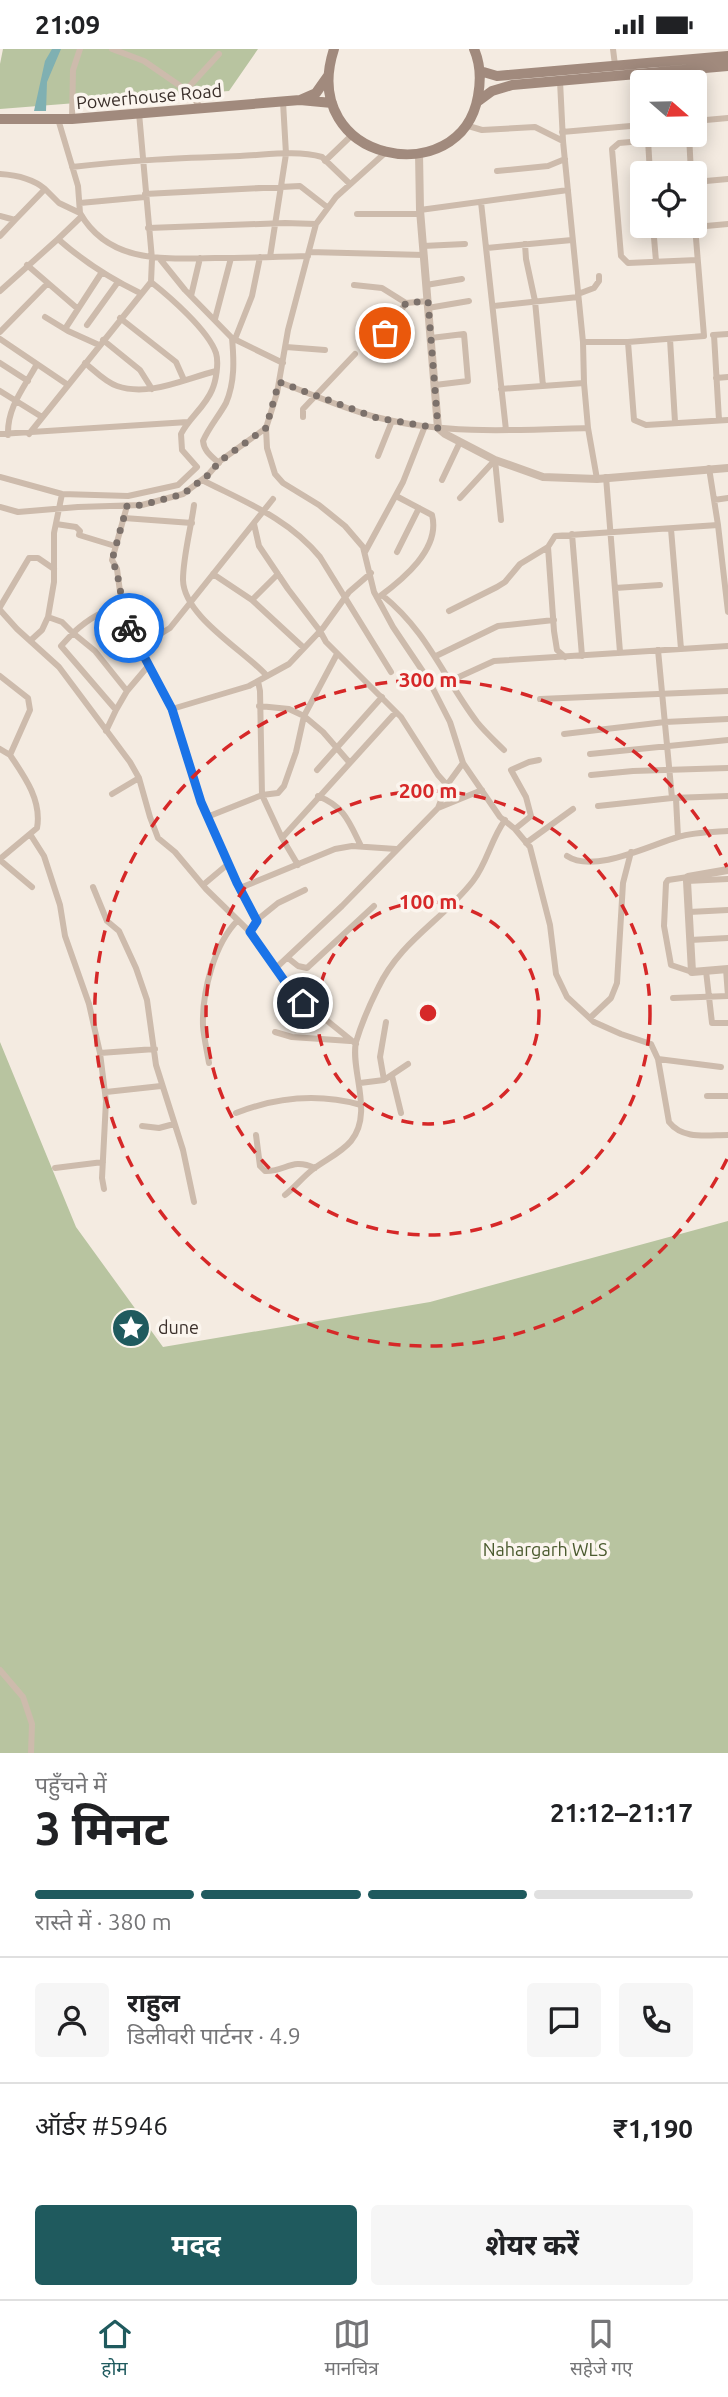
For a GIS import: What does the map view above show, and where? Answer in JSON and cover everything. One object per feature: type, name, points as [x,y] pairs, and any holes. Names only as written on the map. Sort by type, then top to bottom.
[{"type":"main road","points":[[334,49],[329,74],[332,103],[339,119],[352,135],[362,142],[386,153],[407,155],[444,144],[465,125],[477,103],[492,91],[512,85],[728,66]]},
{"type":"main road","points":[[474,49],[480,71],[477,103]]},
{"type":"main road","points":[[480,71],[496,76],[516,75],[728,56]]},
{"type":"main road","points":[[300,100],[316,93],[329,74]]},
{"type":"main road","name":"Powerhouse Road","points":[[0,119],[72,119],[300,100],[332,103]]},
{"type":"street","points":[[72,119],[73,70],[80,49]]},
{"type":"street","points":[[112,49],[144,61],[186,90],[201,109]]},
{"type":"street","points":[[613,49],[615,65]]},
{"type":"street","points":[[186,90],[219,54]]},
{"type":"street","points":[[560,81],[562,132],[583,342],[588,428],[602,478],[610,532],[620,652]]},
{"type":"street","points":[[270,257],[286,154],[283,102]]},
{"type":"street","points":[[29,434],[151,279],[155,260],[148,228],[139,113]]},
{"type":"street","points":[[707,120],[728,118]]},
{"type":"street","points":[[56,119],[78,186],[81,214],[86,224],[105,242],[155,260],[424,250],[465,244]]},
{"type":"street","points":[[465,125],[482,130],[535,127],[563,141]]},
{"type":"street","points":[[562,132],[630,126]]},
{"type":"street","points":[[325,161],[352,135]]},
{"type":"street","points":[[630,142],[618,143],[612,149],[621,256],[628,263],[697,260]]},
{"type":"street","points":[[386,153],[327,207],[316,224],[266,428],[267,448],[275,474],[282,483],[319,505],[345,526],[365,552],[393,628],[428,679],[450,722],[463,763],[505,820],[530,847],[550,925],[556,974],[567,997],[590,1018],[621,1034],[651,1044],[658,1059],[669,1122],[674,1128],[689,1135],[728,1135]]},
{"type":"street","points":[[419,153],[420,212],[438,428],[495,460],[544,477],[602,478],[728,468]]},
{"type":"street","points":[[72,167],[142,159],[286,154],[316,156],[350,184]]},
{"type":"street","points":[[497,171],[548,166],[565,159]]},
{"type":"street","points":[[0,174],[21,176],[39,184],[59,203],[81,214]]},
{"type":"street","points":[[707,181],[728,179]]},
{"type":"street","points":[[80,203],[145,195],[282,187],[304,188],[327,207]]},
{"type":"street","points":[[0,236],[45,189]]},
{"type":"street","points":[[357,213],[420,212],[568,190]]},
{"type":"street","points":[[481,202],[506,430]]},
{"type":"street","points":[[0,291],[58,239],[81,214]]},
{"type":"street","points":[[0,216],[15,220]]},
{"type":"street","points":[[148,228],[316,224]]},
{"type":"street","points":[[707,225],[728,224]]},
{"type":"street","points":[[654,238],[656,261]]},
{"type":"street","points":[[696,238],[704,336]]},
{"type":"street","points":[[58,239],[102,272],[140,293]]},
{"type":"street","points":[[486,248],[572,240]]},
{"type":"street","points":[[525,244],[535,301],[543,386]]},
{"type":"street","points":[[218,463],[209,455],[203,440],[226,402],[231,386],[234,338],[252,296],[260,257]]},
{"type":"street","points":[[191,296],[200,258]]},
{"type":"street","points":[[215,319],[231,258]]},
{"type":"street","points":[[155,260],[234,338],[283,363]]},
{"type":"street","points":[[27,265],[78,309]]},
{"type":"street","points":[[65,329],[102,272]]},
{"type":"street","points":[[494,306],[578,295],[594,288],[599,276]]},
{"type":"street","points":[[0,477],[62,493],[128,495],[178,485],[197,467],[183,450],[181,434],[213,389],[218,361],[215,350],[202,332],[151,279]]},
{"type":"street","points":[[426,285],[462,279]]},
{"type":"street","points":[[87,325],[118,282]]},
{"type":"street","points":[[0,332],[47,284]]},
{"type":"street","points":[[354,285],[382,288],[406,303],[469,301]]},
{"type":"street","points":[[385,333],[406,303]]},
{"type":"street","points":[[45,317],[65,329],[101,343],[140,370],[152,389]]},
{"type":"street","points":[[120,318],[176,362],[184,380]]},
{"type":"street","points":[[431,338],[464,334],[468,381],[435,384]]},
{"type":"street","points":[[583,342],[628,342],[728,334]]},
{"type":"street","points":[[714,335],[719,420]]},
{"type":"street","points":[[0,339],[68,385]]},
{"type":"street","points":[[670,339],[675,422]]},
{"type":"street","points":[[628,342],[634,419],[646,425],[728,420]]},
{"type":"street","points":[[286,347],[324,350]]},
{"type":"street","points":[[303,417],[303,409],[355,354]]},
{"type":"street","points":[[0,363],[28,381]]},
{"type":"street","points":[[85,363],[115,386],[152,389],[216,372]]},
{"type":"street","points":[[37,364],[15,399],[4,435],[187,422]]},
{"type":"street","points":[[716,378],[728,377]]},
{"type":"street","points":[[279,382],[377,418],[438,428],[588,428]]},
{"type":"street","points":[[501,389],[584,383]]},
{"type":"street","points":[[0,391],[42,417]]},
{"type":"street","points":[[378,456],[392,421]]},
{"type":"street","points":[[365,552],[396,496],[425,426]]},
{"type":"street","points":[[0,507],[18,512],[129,506],[183,494],[205,478],[218,463],[266,428]]},
{"type":"street","points":[[442,479],[460,442]]},
{"type":"street","points":[[460,498],[495,460]]},
{"type":"street","points":[[495,460],[500,520]]},
{"type":"street","points":[[709,468],[728,612]]},
{"type":"street","points":[[205,478],[288,524],[307,541],[320,557],[391,672]]},
{"type":"street","points":[[30,641],[41,630],[52,605],[54,533],[62,493]]},
{"type":"street","points":[[128,495],[129,506],[112,560],[117,569],[122,607],[139,647],[172,709],[207,817],[257,921]]},
{"type":"street","points":[[380,597],[415,567],[425,554],[434,523],[432,515],[396,496]]},
{"type":"street","points":[[714,499],[728,498]]},
{"type":"street","points":[[139,647],[170,628],[273,499]]},
{"type":"street","points":[[194,505],[183,577],[185,594],[222,637],[267,676]]},
{"type":"street","points":[[397,552],[418,508]]},
{"type":"street","points":[[124,518],[192,523]]},
{"type":"street","points":[[57,524],[76,527],[80,531],[79,535],[115,546]]},
{"type":"street","points":[[254,524],[259,546],[326,642],[396,712],[447,785]]},
{"type":"street","points":[[449,611],[505,582],[520,564],[548,547],[555,536],[718,525]]},
{"type":"street","points":[[671,529],[681,649]]},
{"type":"street","points":[[572,534],[582,656]]},
{"type":"street","points":[[720,541],[728,541]]},
{"type":"street","points":[[548,547],[558,650],[565,657]]},
{"type":"street","points":[[54,569],[38,558],[29,558],[0,608],[30,641],[59,667],[130,762],[139,778],[158,838],[175,852],[203,885],[250,932],[294,994],[353,1043]]},
{"type":"street","points":[[172,709],[249,686],[289,664],[320,631],[349,592],[371,573]]},
{"type":"street","points":[[213,574],[252,600],[304,648]]},
{"type":"street","points":[[252,600],[278,574]]},
{"type":"street","points":[[615,588],[660,585]]},
{"type":"street","points":[[380,597],[404,615],[436,656],[478,723],[504,750]]},
{"type":"street","points":[[116,710],[61,646],[87,621],[122,607]]},
{"type":"street","points":[[48,617],[62,622],[95,651],[127,691]]},
{"type":"street","points":[[436,656],[498,627],[554,621]]},
{"type":"street","points":[[450,681],[494,661],[728,646]]},
{"type":"street","points":[[658,650],[668,771],[678,837]]},
{"type":"street","points":[[207,817],[262,795],[278,793],[284,786],[296,752],[304,716],[337,654]]},
{"type":"street","points":[[106,731],[127,691],[149,665]]},
{"type":"street","points":[[0,676],[28,698],[30,710],[10,755]]},
{"type":"street","points":[[258,681],[262,795],[298,865]]},
{"type":"street","points":[[540,699],[728,691]]},
{"type":"street","points":[[317,770],[382,697]]},
{"type":"street","points":[[259,706],[289,709],[304,716],[349,762]]},
{"type":"street","points":[[282,838],[396,712]]},
{"type":"street","points":[[564,734],[665,722],[728,719]]},
{"type":"street","points":[[590,754],[728,740]]},
{"type":"street","points":[[0,749],[10,755],[27,780],[39,818],[37,828],[0,860],[32,887]]},
{"type":"street","points":[[515,829],[531,816],[526,797],[511,769],[539,760]]},
{"type":"street","points":[[438,808],[447,785],[463,763]]},
{"type":"street","points":[[591,775],[728,768]]},
{"type":"street","points":[[111,794],[139,778]]},
{"type":"street","points":[[277,967],[438,808],[482,790]]},
{"type":"street","points":[[318,796],[332,802],[345,814],[361,846]]},
{"type":"street","points":[[598,806],[728,796]]},
{"type":"street","points":[[526,843],[573,809]]},
{"type":"street","points":[[285,1195],[350,1142],[361,1116],[360,1083],[353,1043],[377,988],[393,962],[413,939],[453,903],[473,880],[505,820]]},
{"type":"street","points":[[567,856],[582,862],[617,858],[678,837],[728,831]]},
{"type":"street","points":[[30,834],[44,856],[60,905],[65,936],[89,1004],[100,1053],[106,1092],[104,1189]]},
{"type":"street","points":[[240,888],[335,849],[361,846],[396,849]]},
{"type":"street","points":[[590,1018],[611,998],[617,983],[623,883],[631,852]]},
{"type":"street","points":[[203,885],[228,864]]},
{"type":"street","points":[[688,879],[728,870]]},
{"type":"street","points":[[688,879],[692,972]]},
{"type":"street","points":[[673,998],[728,996],[727,969],[692,972],[671,965],[664,926],[666,883],[668,880],[728,879]]},
{"type":"street","points":[[93,887],[107,921],[119,931],[147,1000],[156,1065],[183,1150],[194,1202]]},
{"type":"street","points":[[250,932],[257,921],[278,903],[305,890]]},
{"type":"street","points":[[288,958],[303,968],[312,965],[373,906]]},
{"type":"street","points":[[689,912],[728,909]]},
{"type":"street","points":[[209,1063],[204,1013],[209,985],[219,946],[238,920]]},
{"type":"street","points":[[690,940],[728,938]]},
{"type":"street","points":[[706,971],[712,1023],[728,1023]]},
{"type":"street","points":[[384,1080],[380,1058],[386,1022]]},
{"type":"street","points":[[275,1032],[292,1037],[353,1043]]},
{"type":"street","points":[[100,1053],[155,1049]]},
{"type":"street","points":[[658,1059],[721,1067]]},
{"type":"street","points":[[360,1083],[384,1080],[408,1064]]},
{"type":"street","points":[[392,1076],[401,1113]]},
{"type":"street","points":[[106,1092],[161,1086]]},
{"type":"street","points":[[707,1096],[728,1096]]},
{"type":"street","points":[[236,1113],[274,1101],[299,1097],[331,1098],[361,1105]]},
{"type":"street","points":[[142,1126],[159,1128],[174,1124]]},
{"type":"street","points":[[257,1135],[260,1165],[265,1171],[270,1172],[295,1162],[315,1168]]},
{"type":"street","points":[[55,1168],[103,1162]]},
{"type":"street","points":[[0,1670],[23,1697],[32,1724],[31,1753]]},
{"type":"green space","points":[[3,49],[258,49],[229,91],[0,109],[0,64]]},
{"type":"green space","name":"Nahargarh WLS","points":[[0,1042],[76,1227],[163,1347],[430,1302],[728,1221],[728,1753],[0,1753]]},
{"type":"water","points":[[52,49],[61,49],[47,82],[46,111],[34,111],[45,61]]},
{"type":"way so far","points":[[129,628],[123,614],[117,569],[112,560],[127,506],[142,505],[183,494],[207,476],[220,461],[266,428],[279,382],[377,418],[438,428],[428,301],[406,303],[385,333]]},
{"type":"place","name":"dune","points":[[131,1328]]},
{"type":"route","points":[[129,628],[172,709],[201,802],[257,921],[250,932],[303,1003]]}]
